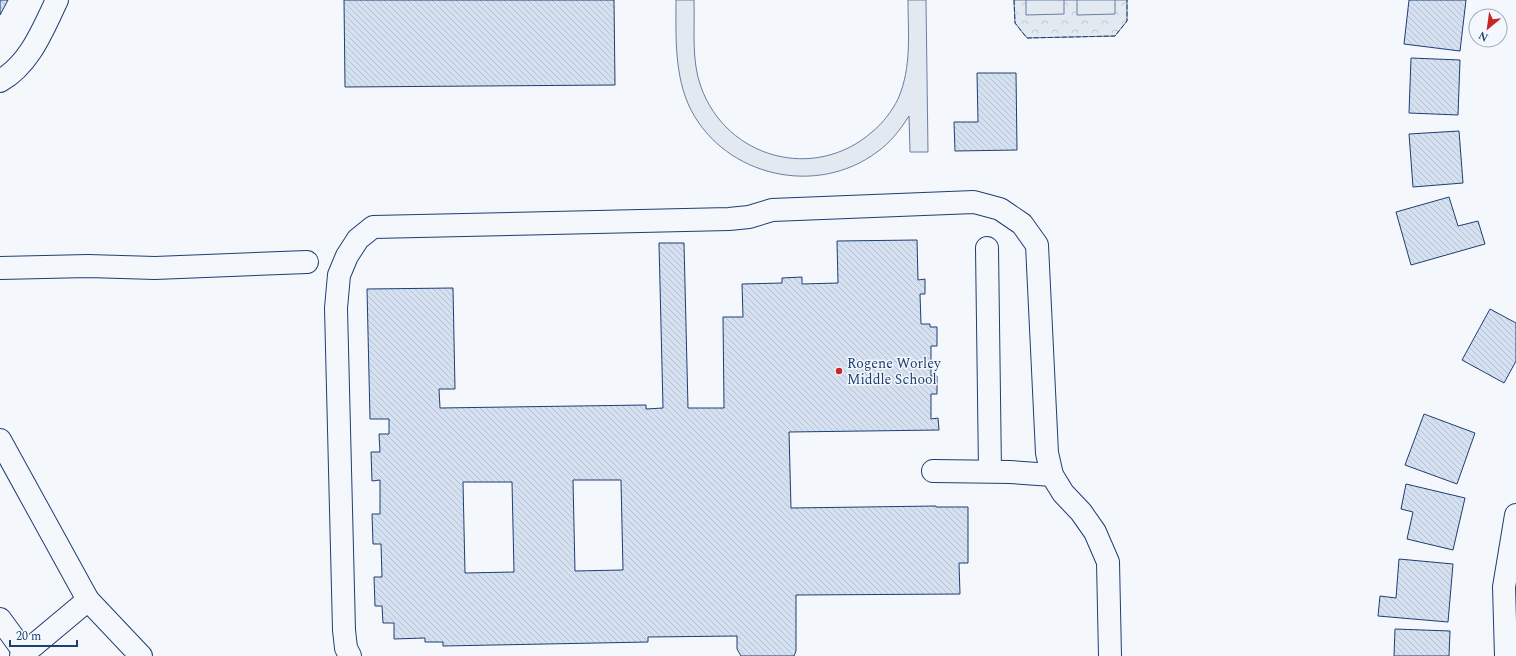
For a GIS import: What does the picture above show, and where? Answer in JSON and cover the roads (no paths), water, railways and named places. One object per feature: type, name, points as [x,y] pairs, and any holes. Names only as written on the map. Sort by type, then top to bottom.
[{"type":"street","points":[[3,76],[31,53],[57,0]]},
{"type":"street","points":[[350,656],[346,648],[344,630],[336,308],[339,275],[358,239],[374,227],[730,219],[749,217],[772,210],[974,202],[1000,209],[1022,224],[1037,245],[1046,453],[1052,475],[1063,493],[1081,512],[1095,532],[1108,562],[1110,656]]},
{"type":"street","points":[[987,248],[990,471]]},
{"type":"street","points":[[0,268],[88,266],[155,268],[307,262]]},
{"type":"street","points":[[0,440],[88,600],[142,656]]},
{"type":"street","points":[[933,471],[990,471],[1052,475]]},
{"type":"street","points":[[1506,656],[1504,587],[1516,515]]},
{"type":"street","points":[[0,619],[24,655],[88,600]]},
{"type":"place","name":"Rogene Worley Middle School","points":[[839,371]]}]
